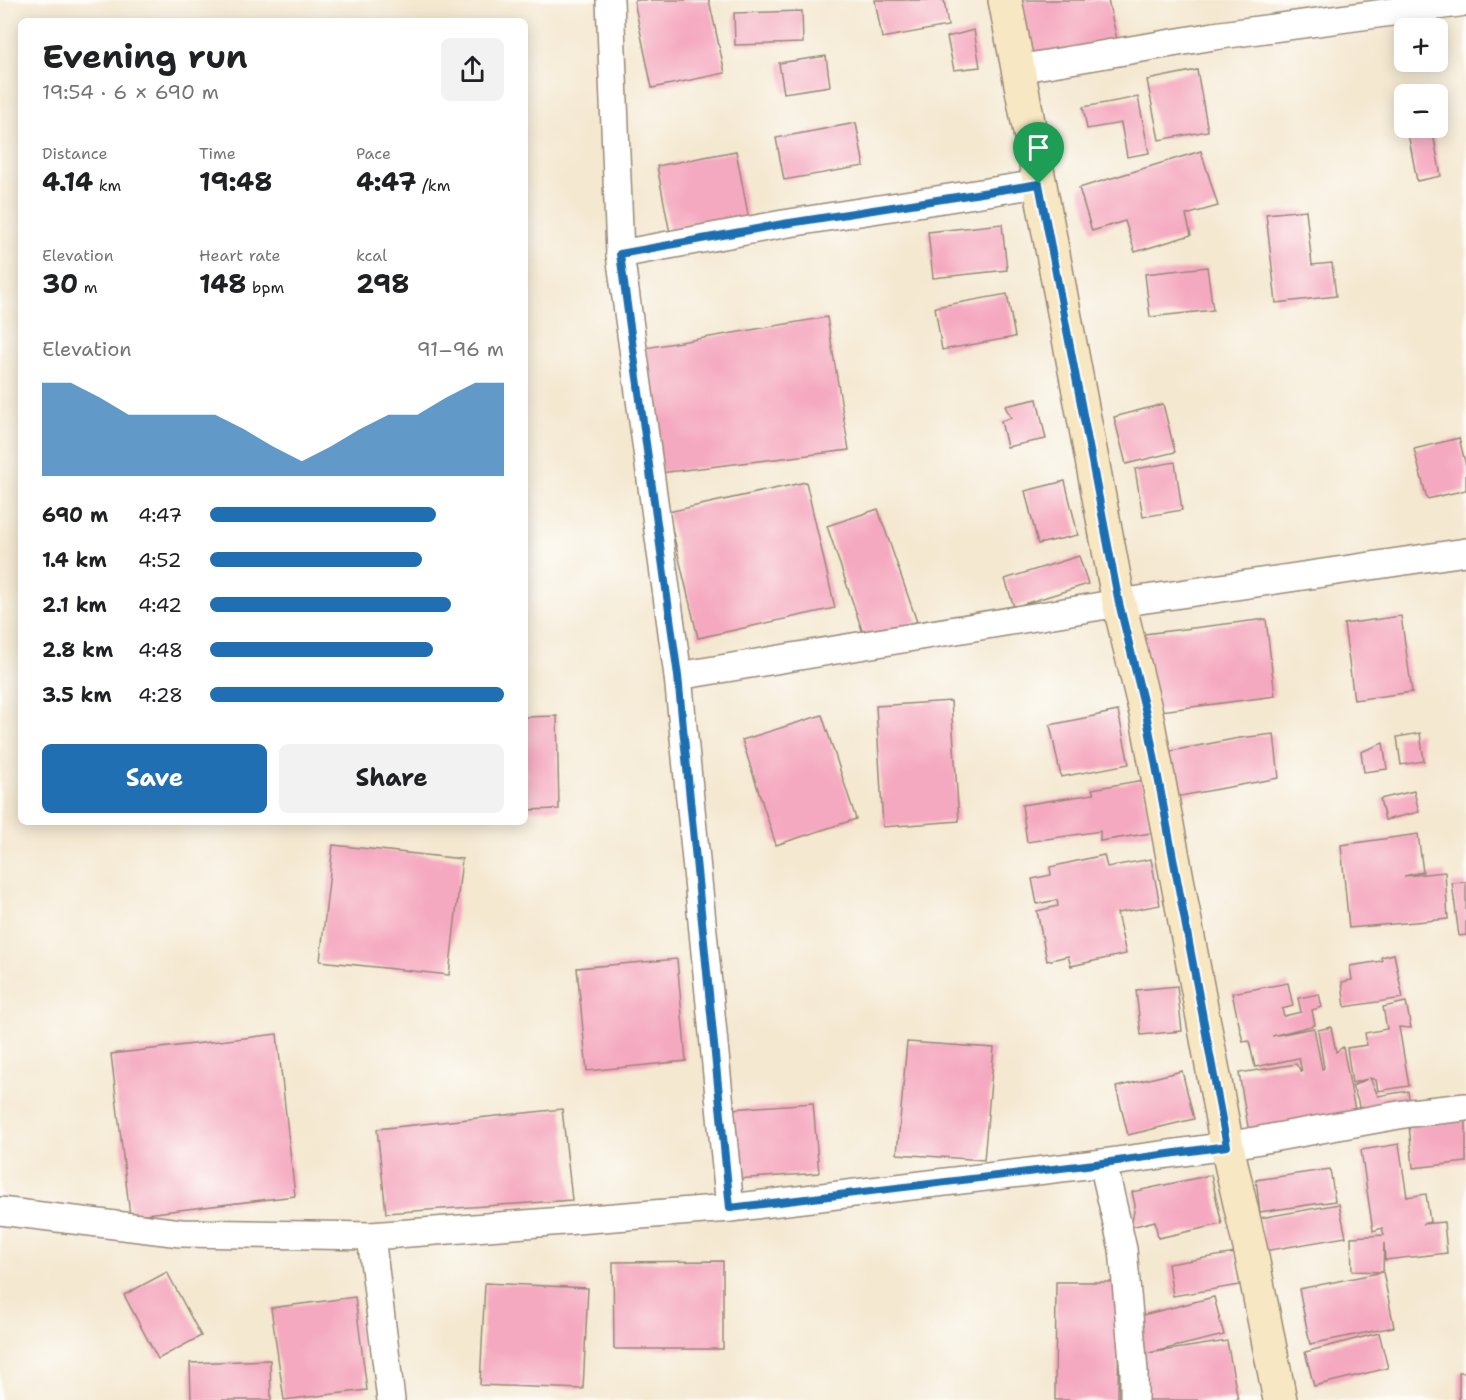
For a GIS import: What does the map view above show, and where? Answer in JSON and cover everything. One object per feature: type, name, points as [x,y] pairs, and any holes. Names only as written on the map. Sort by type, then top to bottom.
[{"type":"main road","points":[[1005,0],[1119,603],[1146,713],[1227,1146],[1251,1252],[1280,1400]]},
{"type":"street","points":[[610,0],[620,254],[678,676],[730,1208]]},
{"type":"street","points":[[1017,69],[1214,36],[1466,2]]},
{"type":"street","points":[[620,254],[783,224],[1039,184]]},
{"type":"street","points":[[678,676],[1119,603],[1466,552]]},
{"type":"street","points":[[0,1211],[181,1233],[371,1236],[730,1208],[1227,1146],[1410,1113],[1466,1107]]},
{"type":"street","points":[[1103,1163],[1123,1249],[1134,1371],[1134,1400]]},
{"type":"street","points":[[371,1236],[391,1400]]},
{"type":"building","points":[[709,0],[725,73],[652,88],[634,1]]},
{"type":"building","points":[[875,0],[944,0],[948,26],[882,38]]},
{"type":"building","points":[[1013,0],[1108,0],[1118,44],[1023,60]]},
{"type":"building","points":[[802,11],[803,43],[735,45],[734,13]]},
{"type":"building","points":[[974,30],[980,67],[954,70],[947,37]]},
{"type":"building","points":[[826,56],[830,86],[784,93],[779,63]]},
{"type":"building","points":[[1197,70],[1208,131],[1159,140],[1147,80]]},
{"type":"building","points":[[1138,97],[1149,153],[1127,157],[1121,123],[1087,129],[1083,107]]},
{"type":"building","points":[[856,123],[864,166],[784,180],[776,138]]},
{"type":"building","points":[[1409,138],[1434,138],[1441,176],[1417,181]]},
{"type":"building","points":[[736,151],[750,225],[671,239],[657,166]]},
{"type":"building","points":[[1201,151],[1218,206],[1186,215],[1191,235],[1135,252],[1125,221],[1092,231],[1079,188]]},
{"type":"building","points":[[1306,210],[1312,265],[1332,263],[1336,296],[1276,303],[1266,214]]},
{"type":"building","points":[[1002,224],[1007,270],[933,278],[928,232]]},
{"type":"building","points":[[1207,267],[1213,310],[1150,317],[1145,274]]},
{"type":"building","points":[[1007,294],[1015,337],[942,350],[935,307]]},
{"type":"building","points":[[827,317],[849,450],[660,473],[645,348]]},
{"type":"building","points":[[1037,399],[1046,439],[1007,447],[1001,421],[1011,418],[1005,406]]},
{"type":"building","points":[[1163,404],[1175,452],[1126,464],[1114,417]]},
{"type":"building","points":[[1459,438],[1466,466],[1466,490],[1427,499],[1414,449]]},
{"type":"building","points":[[1175,462],[1182,510],[1143,517],[1135,469]]},
{"type":"building","points":[[1065,481],[1078,535],[1038,544],[1025,491]]},
{"type":"building","points":[[806,482],[835,608],[698,638],[668,512]]},
{"type":"building","points":[[878,509],[917,622],[865,639],[827,526]]},
{"type":"building","points":[[1079,556],[1088,584],[1014,607],[1005,579]]},
{"type":"building","points":[[1401,616],[1412,692],[1354,700],[1344,624]]},
{"type":"building","points":[[1266,619],[1275,696],[1146,713],[1136,635]]},
{"type":"building","points":[[951,701],[959,821],[883,827],[876,706]]},
{"type":"building","points":[[1118,711],[1129,764],[1061,777],[1050,725]]},
{"type":"building","points":[[822,715],[856,819],[776,845],[742,740]]},
{"type":"building","points":[[557,716],[559,809],[528,810],[528,717]]},
{"type":"building","points":[[1420,733],[1424,761],[1401,765],[1397,737]]},
{"type":"building","points":[[1274,734],[1279,778],[1164,799],[1155,754],[1239,738]]},
{"type":"building","points":[[1383,743],[1387,769],[1364,772],[1361,752]]},
{"type":"building","points":[[1143,780],[1151,833],[1100,841],[1100,831],[1027,842],[1022,805],[1094,794],[1092,789]]},
{"type":"building","points":[[1414,791],[1419,812],[1385,820],[1380,799]]},
{"type":"building","points":[[1418,834],[1423,872],[1404,876],[1445,872],[1448,919],[1349,928],[1341,845]]},
{"type":"building","points":[[333,845],[462,859],[449,975],[320,961]]},
{"type":"building","points":[[1104,855],[1107,867],[1151,859],[1160,905],[1117,913],[1126,954],[1071,966],[1068,956],[1047,961],[1037,911],[1058,906],[1057,900],[1037,904],[1032,879],[1051,875],[1050,867]]},
{"type":"building","points":[[1466,882],[1466,935],[1459,936],[1452,883]]},
{"type":"building","points":[[1394,954],[1403,998],[1345,1007],[1342,982],[1352,980],[1350,966],[1382,961],[1381,957]]},
{"type":"building","points":[[677,959],[686,1061],[587,1071],[577,968]]},
{"type":"building","points":[[1288,983],[1293,1006],[1282,1009],[1284,1016],[1301,1012],[1298,998],[1319,994],[1322,1007],[1312,1010],[1315,1025],[1272,1036],[1314,1028],[1322,1069],[1324,1068],[1318,1030],[1331,1027],[1336,1052],[1343,1047],[1357,1121],[1250,1139],[1239,1073],[1296,1064],[1302,1072],[1299,1058],[1255,1067],[1249,1041],[1243,1042],[1232,993]]},
{"type":"building","points":[[1177,986],[1182,1031],[1141,1035],[1136,990]]},
{"type":"building","points":[[1406,1002],[1411,1028],[1399,1027],[1409,1086],[1378,1091],[1376,1080],[1370,1078],[1378,1096],[1408,1091],[1410,1107],[1360,1115],[1352,1086],[1367,1079],[1352,1083],[1347,1048],[1367,1045],[1365,1033],[1387,1029],[1383,1007]]},
{"type":"building","points":[[277,1034],[295,1196],[130,1216],[111,1054]]},
{"type":"building","points":[[907,1042],[994,1048],[984,1160],[897,1154]]},
{"type":"building","points":[[1182,1071],[1194,1119],[1128,1135],[1116,1087]]},
{"type":"building","points":[[813,1103],[819,1173],[737,1179],[732,1109]]},
{"type":"building","points":[[562,1109],[572,1200],[386,1213],[377,1129]]},
{"type":"building","points":[[1466,1120],[1466,1162],[1413,1168],[1409,1125]]},
{"type":"building","points":[[1399,1144],[1407,1197],[1426,1194],[1430,1222],[1422,1224],[1444,1222],[1447,1253],[1385,1260],[1384,1243],[1383,1272],[1352,1271],[1351,1237],[1384,1235],[1382,1228],[1373,1231],[1361,1150]]},
{"type":"building","points":[[1330,1169],[1335,1201],[1260,1212],[1256,1180]]},
{"type":"building","points":[[1211,1175],[1222,1224],[1158,1238],[1155,1221],[1131,1227],[1135,1205],[1132,1192]]},
{"type":"building","points":[[1339,1204],[1346,1237],[1265,1251],[1260,1218]]},
{"type":"building","points":[[1235,1253],[1240,1285],[1173,1296],[1168,1264]]},
{"type":"building","points":[[723,1261],[723,1349],[614,1349],[613,1262]]},
{"type":"building","points":[[167,1272],[201,1336],[158,1359],[124,1295]]},
{"type":"building","points":[[1383,1272],[1394,1327],[1310,1344],[1299,1289]]},
{"type":"building","points":[[1056,1282],[1119,1282],[1118,1400],[1055,1400]]},
{"type":"building","points":[[485,1283],[588,1288],[583,1389],[480,1385]]},
{"type":"building","points":[[355,1297],[367,1390],[284,1400],[271,1308]]},
{"type":"building","points":[[1214,1297],[1224,1335],[1149,1353],[1227,1341],[1238,1400],[1142,1400],[1135,1317]]},
{"type":"building","points":[[1379,1333],[1388,1368],[1314,1386],[1305,1352]]},
{"type":"building","points":[[270,1360],[271,1400],[191,1400],[190,1363]]},
{"type":"building","points":[[1459,1372],[1466,1372],[1466,1400],[1459,1400]]},
{"type":"route","points":[[1039,184],[1119,603],[1146,713],[1227,1146],[730,1208],[678,676],[620,254],[783,224],[1039,184]]}]
